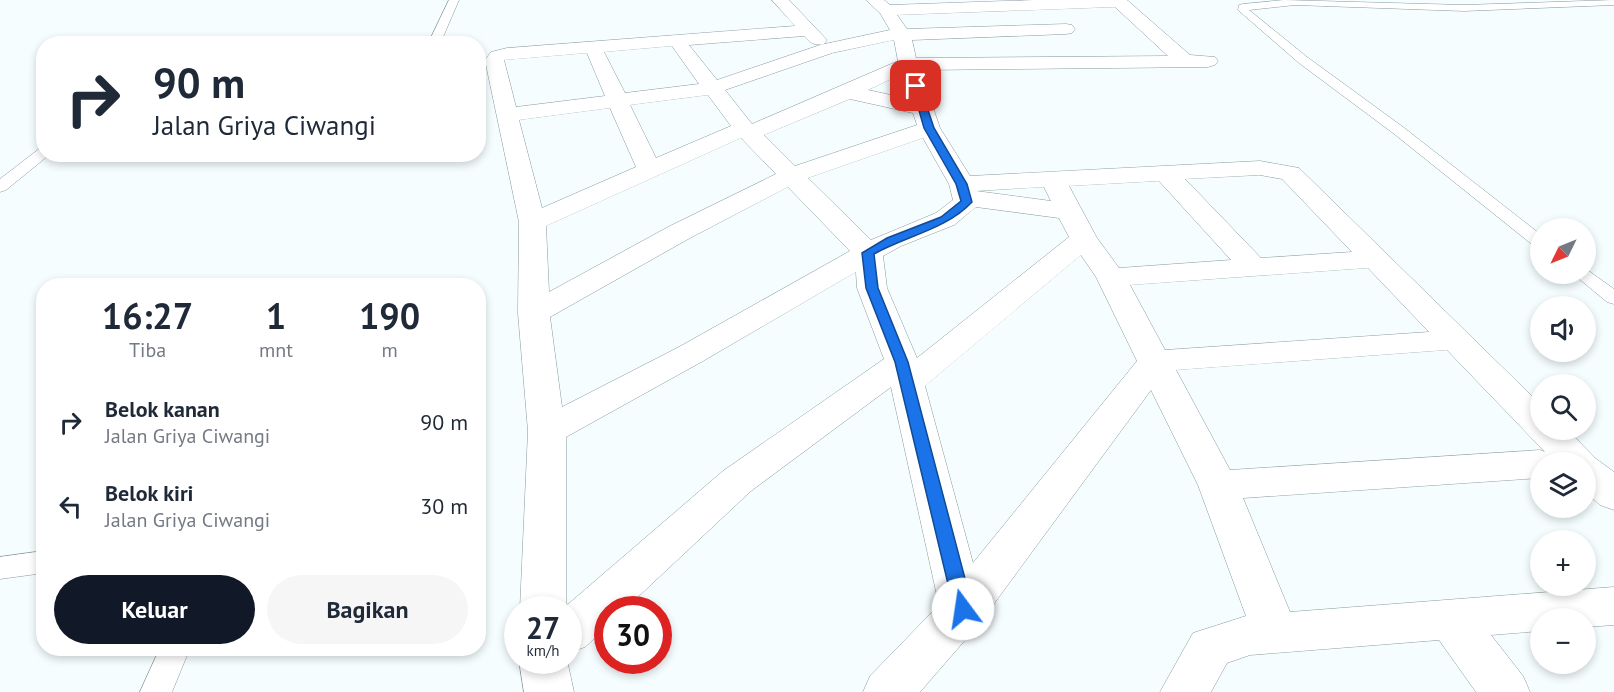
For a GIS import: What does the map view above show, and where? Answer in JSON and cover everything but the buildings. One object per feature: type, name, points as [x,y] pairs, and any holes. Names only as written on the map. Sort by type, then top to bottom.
[{"type":"street","points":[[780,0],[827,50]]},
{"type":"street","points":[[507,115],[712,88],[894,28],[1042,2],[1118,1],[1185,61]]},
{"type":"street","points":[[1042,2],[1066,29],[1087,62]]},
{"type":"street","points":[[894,28],[1066,29]]},
{"type":"street","points":[[894,28],[1087,62],[1208,62]]},
{"type":"street","points":[[532,222],[649,169],[848,92],[894,28]]},
{"type":"street","points":[[547,431],[691,354],[891,240],[945,219],[966,202],[964,191],[926,118],[894,28]]},
{"type":"street","points":[[543,596],[547,431],[534,313],[532,222],[494,60],[507,54],[809,30]]},
{"type":"street","points":[[676,40],[747,130],[868,253],[872,288],[904,373],[963,609]]},
{"type":"street","points":[[593,47],[649,169]]},
{"type":"street","points":[[848,92],[926,118]]},
{"type":"street","points":[[534,313],[680,232],[793,175],[926,118]]},
{"type":"street","points":[[964,191],[1053,180],[1164,172],[1260,168],[1290,173],[1530,414]]},
{"type":"street","points":[[1164,172],[1253,267]]},
{"type":"street","points":[[1053,180],[1077,225],[1111,278],[1218,484],[1275,632]]},
{"type":"street","points":[[964,191],[1077,225]]},
{"type":"street","points":[[582,620],[737,481],[904,373],[1077,225]]},
{"type":"street","points":[[1111,278],[1374,259]]},
{"type":"street","points":[[888,692],[963,609],[1155,361],[1456,340]]},
{"type":"street","points":[[1556,440],[1568,452]]},
{"type":"street","points":[[1218,484],[1530,465]]},
{"type":"street","points":[[1596,478],[1614,495]]},
{"type":"street","points":[[1185,692],[1210,648],[1250,635],[1614,606]]},
{"type":"street","points":[[1451,619],[1505,692]]},
{"type":"street","points":[[546,674],[549,692]]},
{"type":"lane","points":[[438,36],[454,0]]},
{"type":"lane","points":[[1530,234],[1398,130],[1303,60],[1243,10],[1243,7],[1295,2],[1464,8],[1614,2]]},
{"type":"lane","points":[[0,188],[36,159]]},
{"type":"lane","points":[[1596,284],[1614,298]]},
{"type":"lane","points":[[0,568],[36,563]]},
{"type":"lane","points":[[156,692],[172,656]]},
{"type":"route","points":[[916,86],[929,128],[962,184],[966,202],[945,219],[891,240],[868,253],[872,288],[902,362],[963,609]]}]
